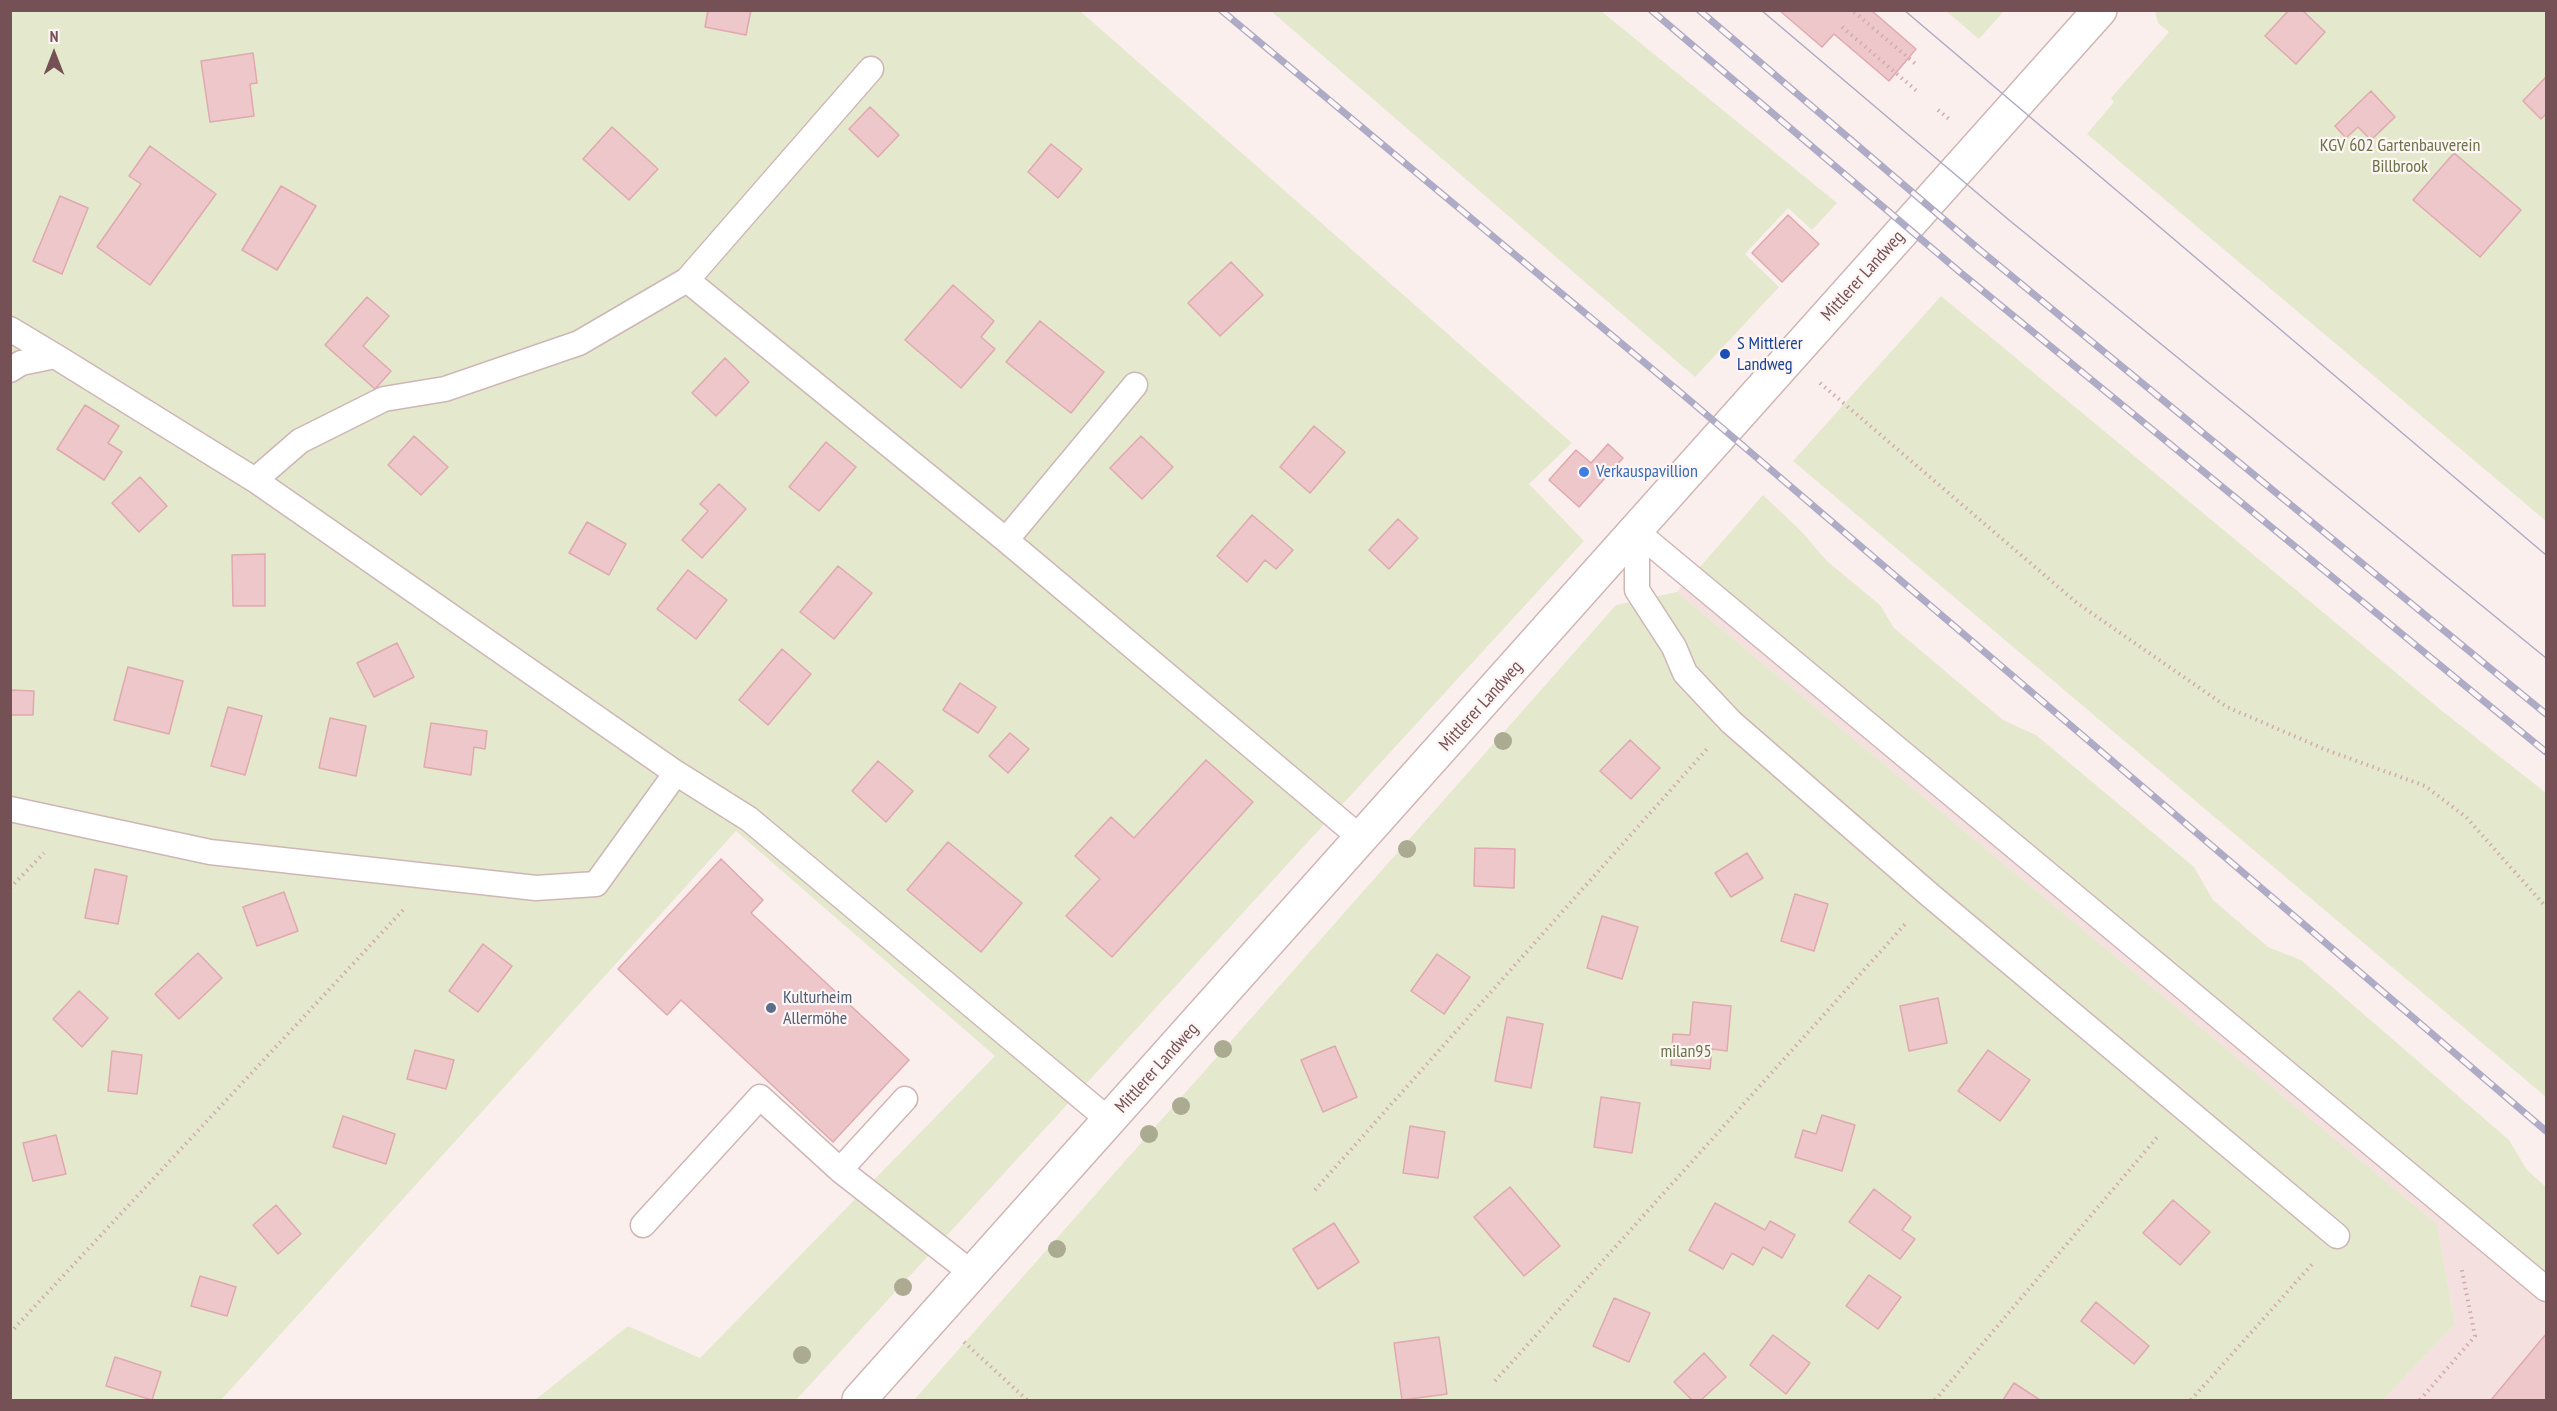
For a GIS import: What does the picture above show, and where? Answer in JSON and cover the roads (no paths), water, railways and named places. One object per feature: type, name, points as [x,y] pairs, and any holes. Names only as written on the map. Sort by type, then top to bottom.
[{"type":"street","name":"Mittlerer Landweg","points":[[859,1401],[2100,10]]},
{"type":"lane","points":[[255,480],[300,441],[384,399],[445,389],[579,343],[687,280],[871,69]]},
{"type":"lane","points":[[687,280],[1006,540],[1362,839]]},
{"type":"lane","points":[[10,329],[255,480],[676,773],[749,819],[1110,1121]]},
{"type":"lane","points":[[10,370],[21,363],[55,356]]},
{"type":"lane","points":[[1006,540],[1135,385]]},
{"type":"lane","points":[[1636,532],[1637,590],[1674,647],[1685,673],[1731,722],[1931,896],[2337,1236]]},
{"type":"lane","points":[[1636,532],[2547,1289]]},
{"type":"lane","points":[[10,809],[210,852],[536,888],[596,884],[676,773]]},
{"type":"lane","points":[[643,1225],[760,1097],[840,1170],[973,1274]]},
{"type":"lane","points":[[840,1170],[905,1099]]},
{"type":"tram line","points":[[1761,10],[2009,220],[2546,658]]},
{"type":"tram line","points":[[1904,10],[2546,555]]},
{"type":"railway","points":[[1221,10],[1681,393],[2546,1131]]},
{"type":"railway","points":[[1651,10],[1961,273],[2546,752]]},
{"type":"railway","points":[[1699,10],[1981,251],[2546,714]]},
{"type":"place","name":"S Mittlerer Landweg","points":[[1725,354]]},
{"type":"place","name":"Verkauspavillion","points":[[1584,472]]},
{"type":"place","name":"Kulturheim Allermöhe","points":[[771,1008]]},
{"type":"park label","name":"KGV 602 Gartenbauverein Billbrook","points":[[2400,156]]},
{"type":"park label","name":"milan95","points":[[1686,1052]]}]
